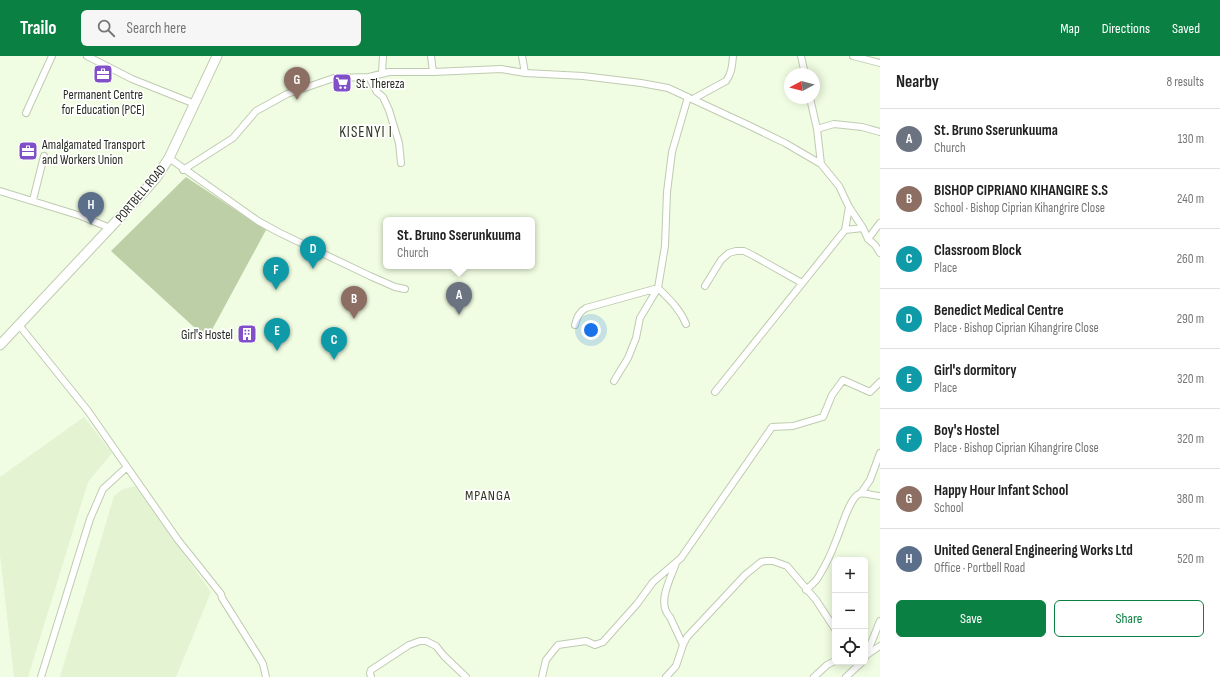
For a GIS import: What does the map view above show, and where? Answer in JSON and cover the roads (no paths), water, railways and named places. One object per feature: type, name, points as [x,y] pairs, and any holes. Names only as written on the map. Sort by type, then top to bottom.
[{"type":"main road","name":"PORTBELL ROAD","points":[[0,345],[152,183],[169,158],[217,56]]},
{"type":"street","points":[[26,113],[52,56]]},
{"type":"street","points":[[87,56],[132,80],[195,104]]},
{"type":"street","points":[[382,73],[383,56]]},
{"type":"street","points":[[430,56],[433,72]]},
{"type":"street","points":[[522,56],[525,73]]},
{"type":"street","points":[[614,382],[636,338],[640,318],[658,288],[665,246],[667,192],[672,152],[690,98],[726,81],[732,66],[733,56]]},
{"type":"street","points":[[801,56],[804,68]]},
{"type":"street","points":[[853,56],[880,63]]},
{"type":"street","points":[[183,170],[233,138],[256,111],[287,94],[334,78],[369,77],[382,73],[501,69],[525,73],[583,76],[641,82],[668,88],[690,98],[779,140],[821,164],[839,186],[849,207],[863,228],[868,239],[876,245],[880,253]]},
{"type":"street","points":[[369,77],[377,92],[383,97],[389,110],[399,143],[401,163]]},
{"type":"street","points":[[811,104],[817,129],[821,164]]},
{"type":"street","points":[[817,129],[834,124],[862,127],[880,132]]},
{"type":"street","points":[[33,200],[44,156]]},
{"type":"street","points":[[169,158],[183,170],[258,221],[370,276],[395,287],[405,289]]},
{"type":"street","points":[[0,191],[81,216],[110,228]]},
{"type":"street","points":[[715,392],[845,230],[849,207]]},
{"type":"street","points":[[868,239],[880,223]]},
{"type":"street","points":[[845,230],[863,228]]},
{"type":"street","points":[[705,286],[722,260],[729,253],[736,251],[744,251],[802,283]]},
{"type":"street","points":[[658,288],[683,315],[686,324]]},
{"type":"street","points":[[575,325],[578,315],[586,308],[658,288]]},
{"type":"street","points":[[19,326],[88,411],[178,540],[221,594],[222,598],[263,664],[266,677]]},
{"type":"street","points":[[542,677],[546,660],[558,645],[586,641],[595,645],[602,642],[637,604],[653,582],[681,558],[772,427],[793,426],[823,417],[832,396],[843,380],[870,392],[880,382]]},
{"type":"street","points":[[861,494],[870,480],[880,453]]},
{"type":"street","points":[[41,677],[90,519],[103,490],[127,467]]},
{"type":"street","points":[[870,480],[872,496]]},
{"type":"street","points":[[806,590],[820,575],[836,543],[844,518],[854,499],[858,494],[865,493],[872,496],[880,496]]},
{"type":"street","points":[[666,677],[676,666],[683,644],[688,637],[736,584],[761,562],[773,560],[788,566],[806,590],[816,600],[832,624]]},
{"type":"street","points":[[676,563],[664,598],[667,614],[670,617],[683,644]]},
{"type":"street","points":[[868,651],[880,620]]},
{"type":"street","points":[[372,677],[370,673],[371,670],[409,645],[420,641],[426,641],[436,646],[444,656],[466,677]]},
{"type":"street","points":[[868,655],[880,646]]},
{"type":"street","points":[[814,677],[832,663]]},
{"type":"street","points":[[846,677],[858,665]]},
{"type":"place","name":"Permanent Centre for Education (PCE)","points":[[103,74]]},
{"type":"place","name":"St. Thereza","points":[[342,83]]},
{"type":"place","name":"Happy Hour Infant School","points":[[297,100]]},
{"type":"place","name":"Amalgamated Transport and Workers Union","points":[[28,151]]},
{"type":"place","name":"United General Engineering Works Ltd","points":[[91,225]]},
{"type":"place","name":"Benedict Medical Centre","points":[[313,269]]},
{"type":"place","name":"Boy's Hostel","points":[[276,290]]},
{"type":"place","name":"St. Bruno Sserunkuuma","points":[[459,315]]},
{"type":"place","name":"BISHOP CIPRIANO KIHANGIRE S.S","points":[[354,319]]},
{"type":"place","name":"Girl's Hostel","points":[[247,334]]},
{"type":"place","name":"Girl's dormitory","points":[[277,351]]},
{"type":"place","name":"Classroom Block","points":[[334,360]]},
{"type":"district","name":"KISENYI I","points":[[366,132]]},
{"type":"district","name":"MPANGA","points":[[488,495]]}]
